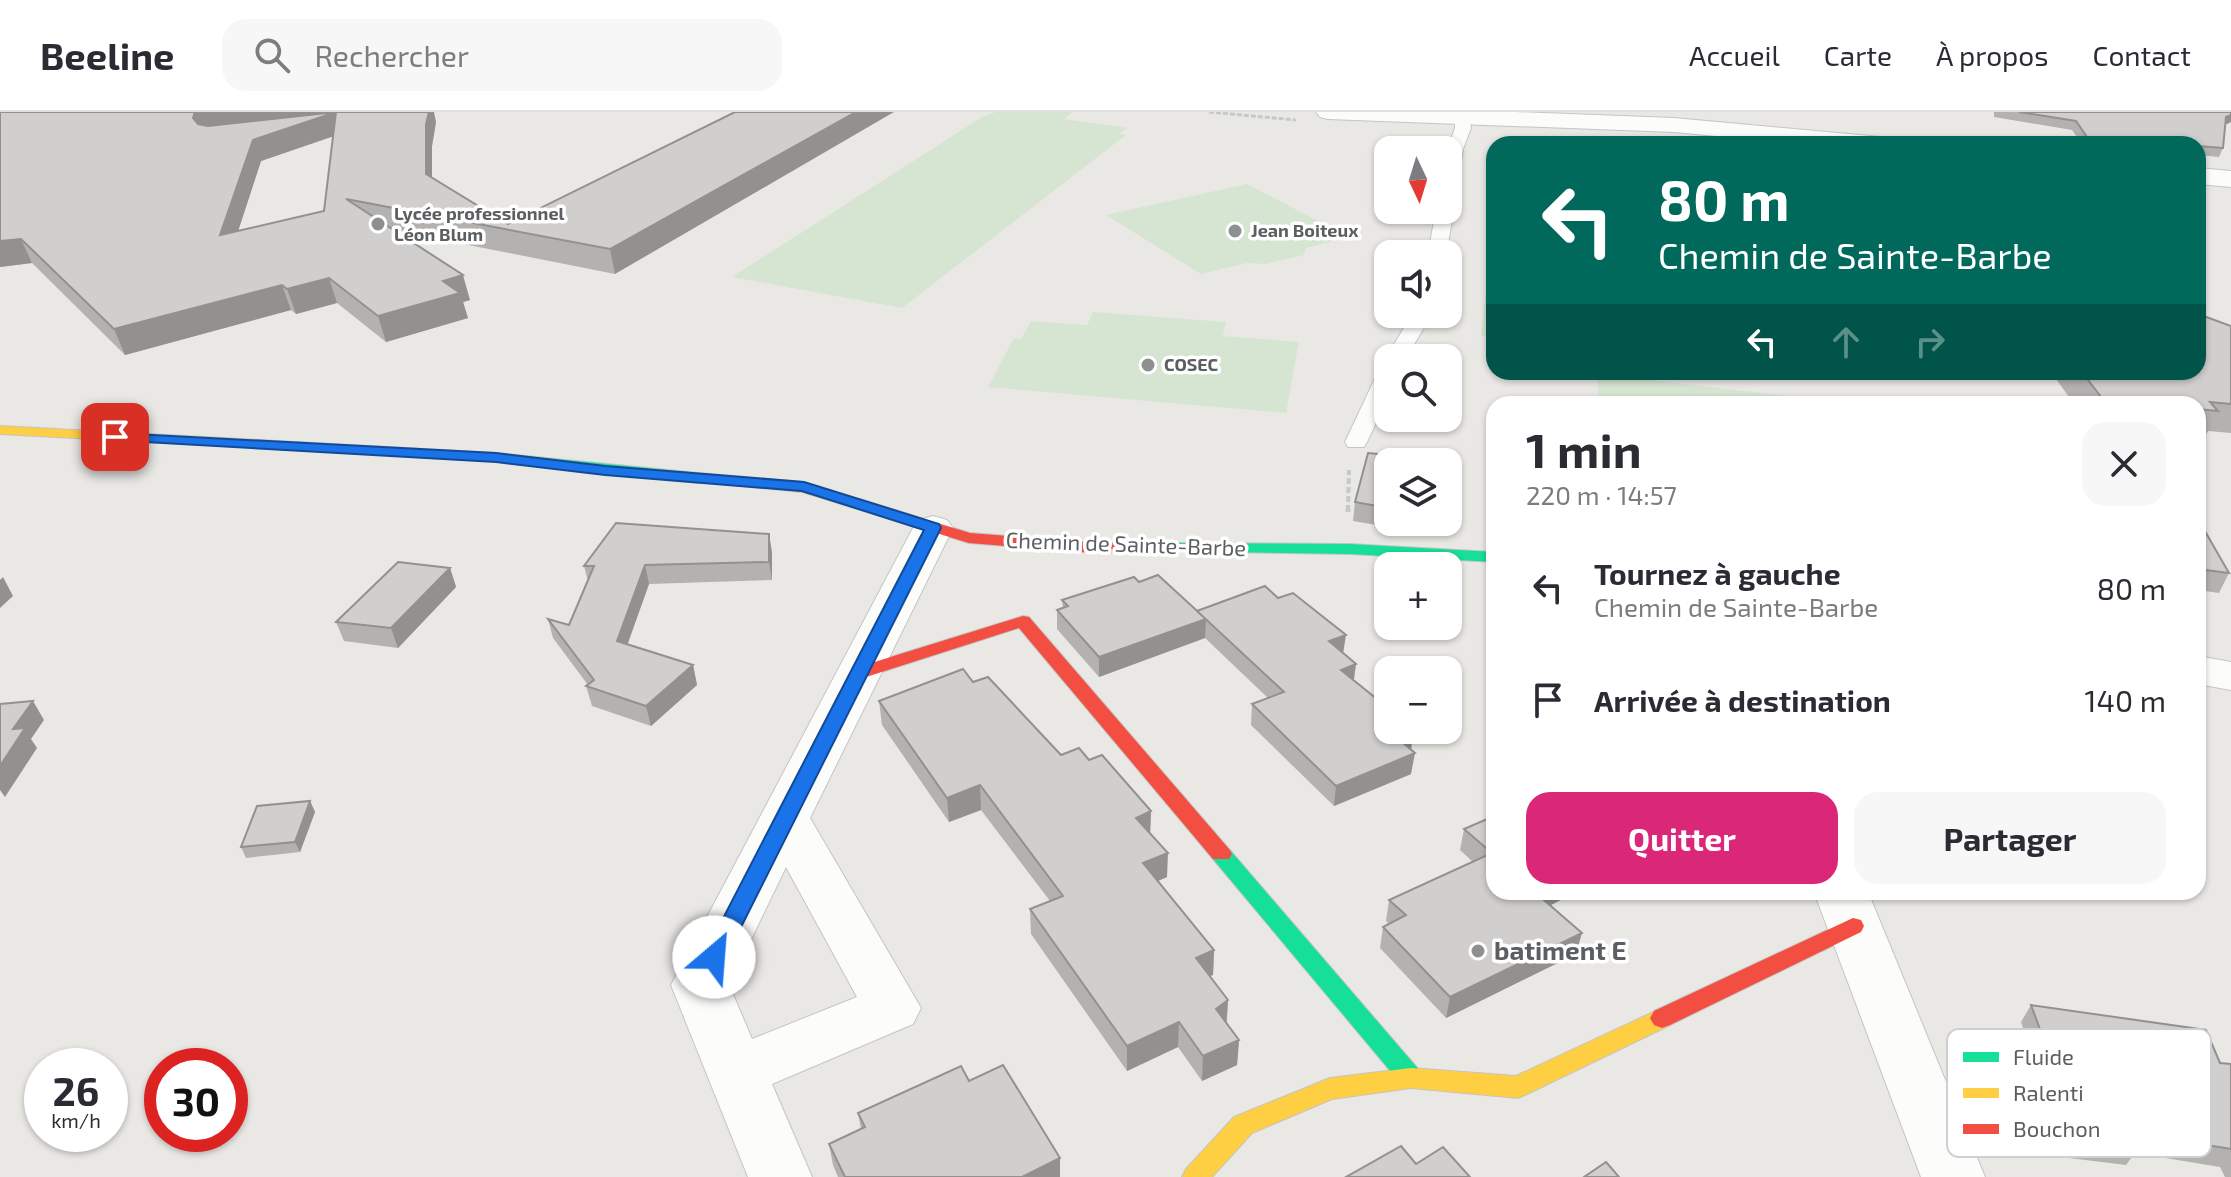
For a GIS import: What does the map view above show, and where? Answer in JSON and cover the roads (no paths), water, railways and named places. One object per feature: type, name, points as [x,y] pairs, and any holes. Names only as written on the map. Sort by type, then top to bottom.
[{"type":"street","points":[[1328,112],[1462,117],[1592,116],[1798,136]]},
{"type":"street","points":[[2206,177],[2231,179]]},
{"type":"street","name":"Chemin de Sainte-Barbe","points":[[0,430],[496,457],[804,487],[969,538],[1082,547],[1350,549],[1486,557]]},
{"type":"street","points":[[780,1177],[700,985],[933,528]]},
{"type":"street","points":[[859,673],[1023,621],[1411,1078]]},
{"type":"street","points":[[2206,671],[2231,676]]},
{"type":"street","points":[[736,1072],[892,1008],[785,818]]},
{"type":"street","points":[[1195,1177],[1243,1125],[1330,1089],[1411,1078],[1518,1087],[1847,909],[1953,1177]]},
{"type":"lane","points":[[1460,136],[1462,117]]},
{"type":"lane","points":[[1356,442],[1374,404]]},
{"type":"place","name":"Lycée professionnel Léon Blum","points":[[378,224]]},
{"type":"place","name":"Jean Boiteux","points":[[1235,231]]},
{"type":"place","name":"COSEC","points":[[1148,365]]},
{"type":"place","name":"batiment E","points":[[1478,951]]}]
